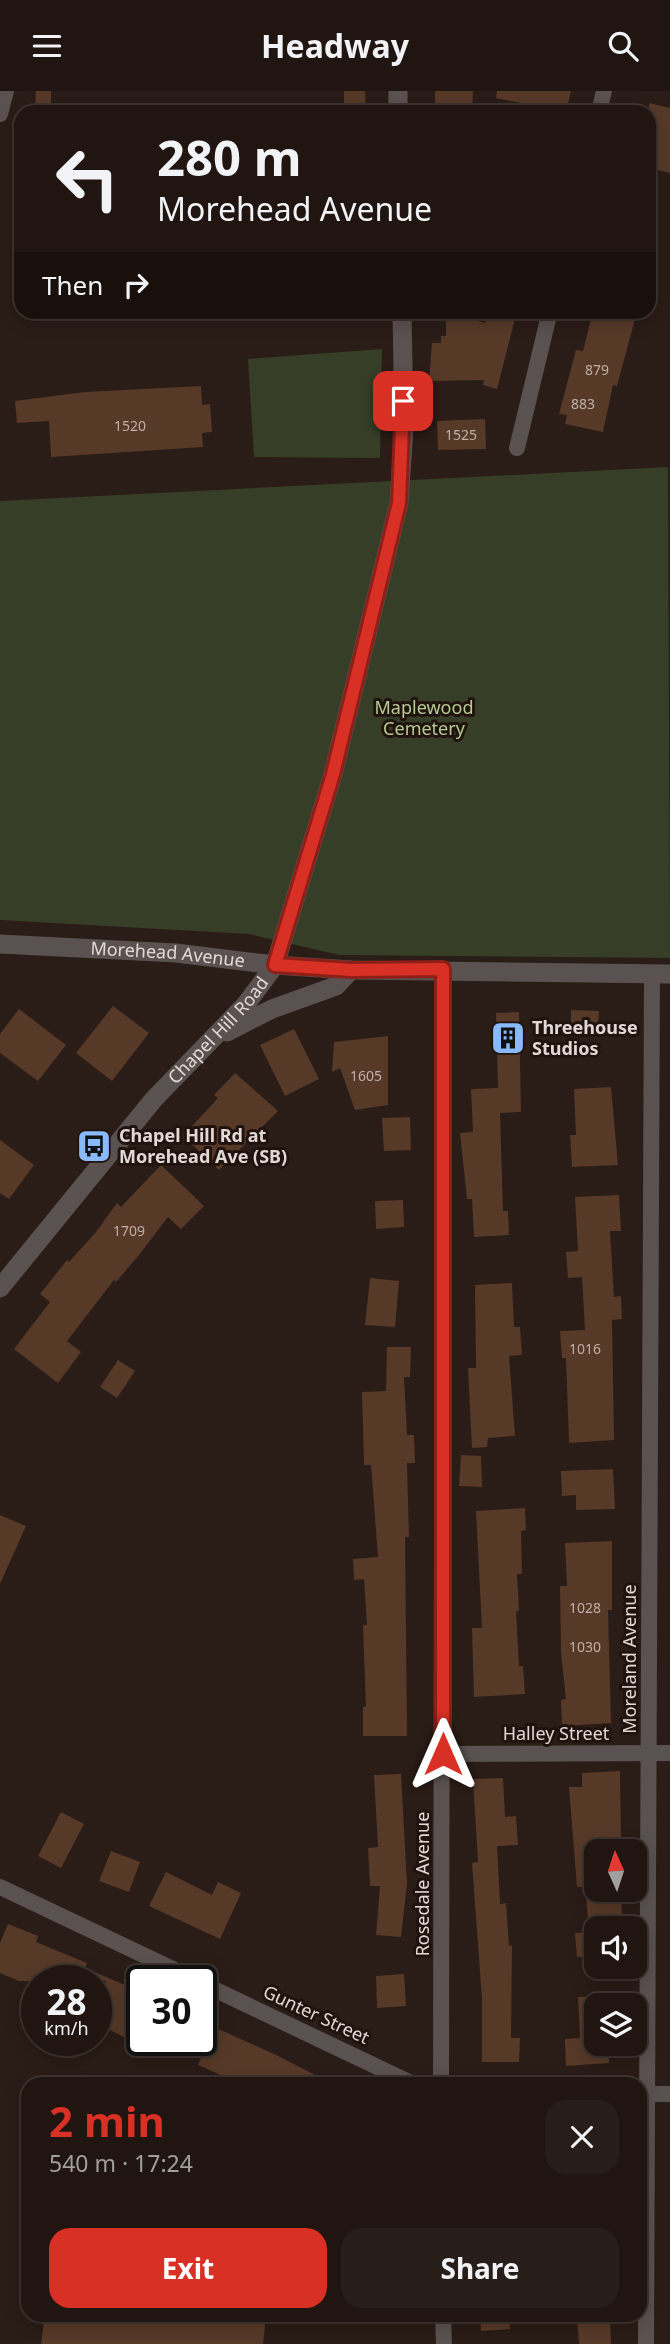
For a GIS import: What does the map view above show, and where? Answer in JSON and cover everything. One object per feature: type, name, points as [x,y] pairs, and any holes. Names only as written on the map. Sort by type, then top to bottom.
[{"type":"street","points":[[0,114],[6,91]]},
{"type":"street","name":"Chapel Hill Road","points":[[0,1288],[154,1099],[204,1044],[246,1004],[275,965],[333,774],[399,503],[404,427],[401,319]]},
{"type":"street","points":[[517,448],[548,319]]},
{"type":"street","name":"Morehead Avenue","points":[[0,944],[176,953],[275,965],[351,970],[443,969],[661,974]]},
{"type":"street","name":"Rosedale Avenue","points":[[441,2077],[443,969]]},
{"type":"street","points":[[204,1044],[263,1013],[337,986],[351,970]]},
{"type":"street","name":"Moreland Avenue","points":[[643,2077],[661,974]]},
{"type":"street","name":"Halley Street","points":[[443,1754],[670,1753]]},
{"type":"street","name":"Gunter Street","points":[[0,1887],[164,1965]]},
{"type":"street","name":"Gunter Street","points":[[217,1990],[398,2077]]},
{"type":"street","points":[[647,2094],[670,2094]]},
{"type":"street","points":[[443,2322],[444,2344]]},
{"type":"street","name":"Moreland Avenue","points":[[646,2322],[646,2344]]},
{"type":"green space","points":[[382,349],[380,458],[254,457],[248,359]]},
{"type":"green space","name":"Maplewood Cemetery","points":[[668,467],[670,958],[339,955],[249,934],[0,920],[0,501]]},
{"type":"building","points":[[36,91],[51,91],[51,105],[35,105]]},
{"type":"building","points":[[344,91],[365,91],[366,105],[344,105]]},
{"type":"building","points":[[435,91],[473,91],[472,105],[435,105]]},
{"type":"building","points":[[497,91],[571,91],[568,105],[531,105],[496,98]]},
{"type":"building","points":[[649,103],[670,108],[670,173],[656,170],[656,105]]},
{"type":"building","points":[[446,319],[469,319],[485,323],[486,319],[515,319],[497,389],[483,385],[484,380],[429,381],[432,343],[441,343],[441,336],[446,336]]},
{"type":"building","points":[[591,319],[635,319],[617,386],[613,385],[603,432],[565,424],[567,415],[559,414],[576,350],[583,351]]},
{"type":"building","points":[[201,386],[202,405],[210,404],[212,432],[202,433],[203,447],[51,457],[49,421],[17,423],[15,401],[85,392]]},
{"type":"building","points":[[485,419],[486,449],[438,450],[437,421]]},
{"type":"building","points":[[113,1006],[149,1033],[112,1081],[76,1053]]},
{"type":"building","points":[[19,1009],[66,1045],[38,1081],[0,1053],[0,1034]]},
{"type":"building","points":[[571,1010],[599,1011],[598,1029],[571,1029]]},
{"type":"building","points":[[519,1012],[521,1112],[500,1113],[503,1211],[508,1211],[509,1235],[474,1237],[472,1199],[467,1199],[460,1133],[473,1132],[471,1089],[498,1088],[496,1013]]},
{"type":"building","points":[[294,1029],[319,1079],[285,1096],[260,1045]]},
{"type":"building","points":[[388,1036],[388,1105],[355,1110],[340,1068],[332,1072],[334,1042]]},
{"type":"building","points":[[235,1073],[278,1111],[219,1170],[183,1136],[218,1098],[214,1095]]},
{"type":"building","points":[[611,1087],[618,1165],[572,1167],[570,1135],[576,1135],[574,1089]]},
{"type":"building","points":[[410,1117],[411,1150],[384,1151],[382,1118]]},
{"type":"building","points":[[0,1140],[34,1165],[9,1199],[0,1193]]},
{"type":"building","points":[[161,1165],[204,1206],[181,1229],[168,1217],[116,1282],[114,1280],[67,1341],[81,1352],[58,1383],[14,1349],[50,1302],[40,1294],[67,1260],[69,1262],[96,1232],[117,1203],[121,1207]]},
{"type":"building","points":[[619,1195],[621,1231],[610,1231],[614,1297],[621,1296],[622,1319],[612,1320],[614,1440],[569,1443],[566,1358],[562,1358],[560,1331],[585,1330],[582,1277],[568,1278],[566,1252],[578,1251],[575,1197]]},
{"type":"building","points":[[403,1200],[404,1227],[376,1229],[375,1201]]},
{"type":"building","points":[[370,1278],[399,1281],[395,1327],[365,1325]]},
{"type":"building","points":[[512,1283],[514,1327],[520,1327],[522,1355],[509,1356],[515,1436],[488,1438],[487,1447],[472,1448],[468,1368],[476,1368],[475,1285]]},
{"type":"building","points":[[387,1347],[411,1347],[410,1377],[404,1377],[407,1435],[414,1435],[415,1463],[407,1463],[407,1736],[363,1736],[363,1707],[366,1707],[363,1625],[367,1625],[364,1579],[354,1580],[353,1559],[378,1557],[371,1465],[364,1465],[362,1392],[386,1391]]},
{"type":"building","points":[[118,1360],[135,1371],[117,1398],[100,1387]]},
{"type":"building","points":[[461,1455],[481,1456],[482,1487],[459,1486]]},
{"type":"building","points":[[613,1469],[615,1509],[576,1510],[576,1495],[562,1496],[561,1471]]},
{"type":"building","points":[[525,1508],[526,1530],[521,1531],[522,1574],[517,1574],[519,1611],[516,1611],[519,1666],[523,1666],[525,1694],[474,1697],[472,1628],[482,1628],[476,1511]]},
{"type":"building","points":[[0,1515],[26,1526],[0,1584]]},
{"type":"building","points":[[612,1541],[612,1610],[608,1610],[611,1723],[562,1726],[561,1700],[566,1699],[561,1653],[560,1586],[567,1586],[565,1543]]},
{"type":"building","points":[[620,1771],[621,1839],[584,1839],[584,1887],[577,1887],[569,1787],[582,1787],[582,1773]]},
{"type":"building","points":[[401,1774],[407,1884],[401,1937],[376,1935],[380,1886],[370,1886],[368,1848],[378,1847],[374,1775]]},
{"type":"building","points":[[503,1778],[505,1817],[516,1816],[518,1845],[497,1846],[500,1904],[506,1903],[509,1946],[512,1945],[511,2038],[520,2038],[519,2062],[482,2062],[482,1999],[472,1863],[478,1862],[473,1779]]},
{"type":"building","points":[[61,1812],[84,1824],[61,1868],[38,1856]]},
{"type":"building","points":[[111,1851],[140,1862],[129,1892],[99,1881]]},
{"type":"building","points":[[166,1872],[212,1895],[218,1882],[241,1893],[220,1939],[149,1906]]},
{"type":"building","points":[[587,1902],[621,1902],[622,1916],[588,1916]]},
{"type":"building","points":[[8,1924],[38,1936],[36,1942],[87,1963],[21,1965],[19,1981],[0,1973],[0,1943]]},
{"type":"building","points":[[575,1933],[584,1933],[584,1957],[577,1957]]},
{"type":"building","points":[[404,1974],[406,2006],[377,2008],[376,1976]]},
{"type":"building","points":[[112,1979],[126,1985],[126,2038],[112,2031]]},
{"type":"building","points":[[578,1997],[584,1997],[584,2056],[609,2056],[609,2063],[566,2066],[565,2039],[580,2038]]},
{"type":"building","points":[[217,2028],[319,2077],[225,2077],[198,2065],[202,2056],[217,2056]]},
{"type":"building","points":[[44,2322],[265,2322],[263,2344],[41,2344]]},
{"type":"building","points":[[480,2322],[510,2322],[510,2329],[481,2331]]},
{"type":"building","points":[[577,2322],[610,2322],[611,2344],[579,2344]]},
{"type":"place","name":"Threehouse Studios","points":[[508,1038]]},
{"type":"place","name":"Chapel Hill Rd at Morehead Ave (SB)","points":[[94,1146]]},
{"type":"route","points":[[403,401],[399,503],[333,774],[275,965],[351,970],[443,969],[443,1754]]}]
